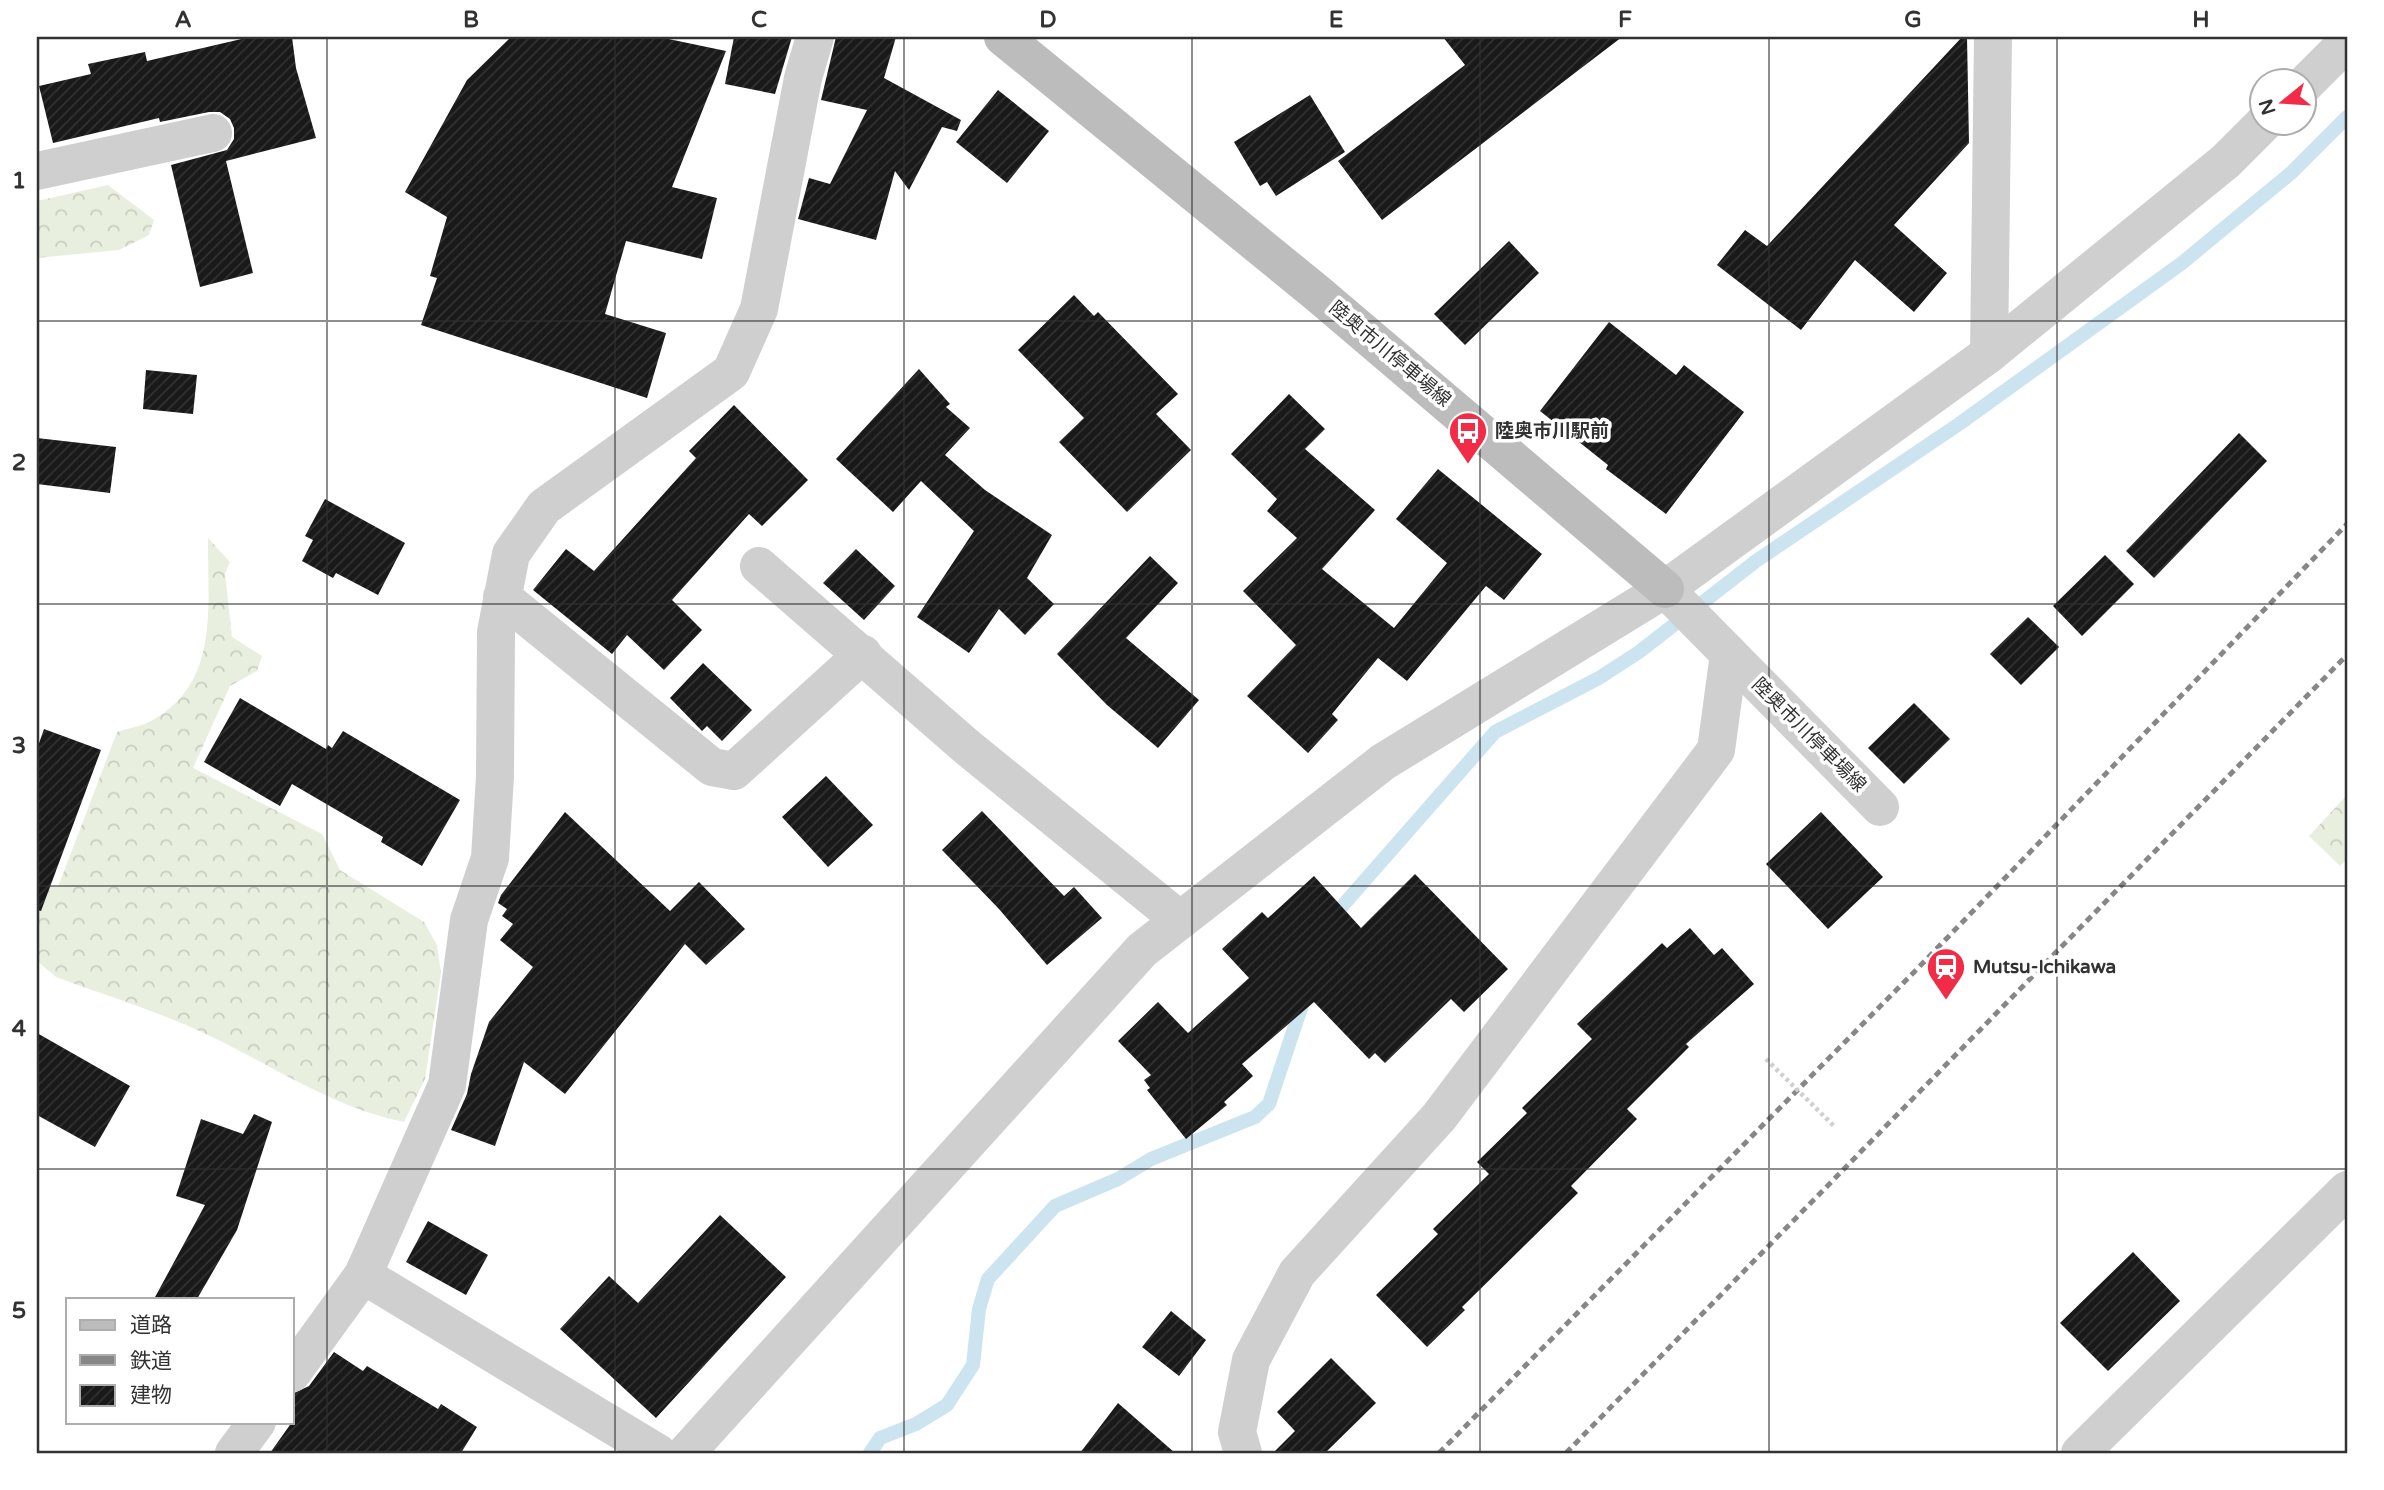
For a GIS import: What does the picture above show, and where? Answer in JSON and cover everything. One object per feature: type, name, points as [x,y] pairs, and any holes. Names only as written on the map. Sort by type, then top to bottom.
[{"type":"main road","name":"陸奥市川停車場線","points":[[1003,37],[1327,301],[1664,589]]},
{"type":"street","points":[[294,1370],[363,1275],[447,1085],[470,920],[490,858],[495,776],[496,632],[510,554],[544,507],[731,372],[759,309],[803,78],[816,37]]},
{"type":"street","points":[[1989,354],[1993,37]]},
{"type":"street","points":[[2318,71],[2347,42]]},
{"type":"street","points":[[37,171],[213,133]]},
{"type":"street","points":[[686,1453],[1142,950],[1383,762],[1664,589],[1989,354],[2226,161],[2251,136]]},
{"type":"street","points":[[759,566],[967,747],[1180,920]]},
{"type":"street","name":"陸奥市川停車場線","points":[[1664,589],[1880,807]]},
{"type":"street","points":[[502,597],[712,767],[734,771],[863,654]]},
{"type":"street","points":[[1243,1453],[1237,1432],[1251,1360],[1297,1273],[1439,1118],[1716,750],[1729,654]]},
{"type":"street","points":[[2080,1453],[2347,1190]]},
{"type":"street","points":[[363,1275],[658,1453]]},
{"type":"street","points":[[234,1453],[256,1424]]},
{"type":"path","points":[[1766,1059],[1835,1127]]},
{"type":"green space","points":[[108,185],[154,220],[149,235],[119,250],[37,258],[37,201]]},
{"type":"green space","points":[[208,538],[230,562],[225,573],[232,637],[262,656],[257,671],[230,686],[193,768],[322,834],[340,870],[424,922],[437,945],[441,973],[425,1079],[404,1122],[378,1116],[328,1097],[191,1027],[56,977],[37,961],[37,883],[58,887],[117,732],[149,722],[175,704],[190,685],[200,663],[206,640],[208,615]]},
{"type":"green space","points":[[2347,795],[2347,859],[2340,866],[2309,836]]},
{"type":"building","points":[[250,37],[292,37],[296,68],[316,138],[226,161],[253,273],[200,287],[171,165],[227,150],[234,139],[234,128],[230,119],[220,112],[160,122],[159,118],[53,143],[39,86],[91,74],[88,64],[145,52],[147,61]]},
{"type":"building","points":[[511,37],[659,37],[726,51],[672,187],[717,198],[702,259],[626,241],[605,314],[666,333],[647,398],[421,325],[437,278],[430,276],[447,217],[405,192],[467,80]]},
{"type":"building","points":[[734,37],[792,37],[775,94],[725,84]]},
{"type":"building","points":[[836,37],[896,37],[884,78],[961,120],[957,131],[942,127],[909,190],[895,171],[876,240],[798,219],[809,178],[830,184],[867,110],[821,100]]},
{"type":"building","points":[[1443,37],[1622,37],[1382,220],[1338,161],[1465,65]]},
{"type":"building","points":[[1962,37],[1967,37],[1969,143],[1894,225],[1947,273],[1914,312],[1855,260],[1801,330],[1717,265],[1745,230],[1767,246]]},
{"type":"building","points":[[998,90],[1049,131],[1007,183],[956,142]]},
{"type":"building","points":[[1310,95],[1345,152],[1276,196],[1267,182],[1260,186],[1234,142]]},
{"type":"building","points":[[1509,241],[1539,273],[1465,345],[1434,314]]},
{"type":"building","points":[[1074,295],[1094,316],[1098,312],[1178,394],[1156,414],[1191,450],[1127,512],[1059,442],[1084,418],[1018,350]]},
{"type":"building","points":[[1609,322],[1676,375],[1684,365],[1744,412],[1666,514],[1606,469],[1608,465],[1540,411]]},
{"type":"building","points":[[919,369],[950,404],[946,407],[970,428],[945,455],[985,490],[1052,535],[1027,578],[1054,604],[1025,635],[999,609],[969,653],[917,617],[974,531],[921,481],[893,512],[836,459]]},
{"type":"building","points":[[146,370],[197,375],[193,414],[143,409]]},
{"type":"building","points":[[1289,394],[1325,429],[1305,449],[1375,510],[1322,569],[1394,628],[1447,563],[1396,519],[1438,469],[1542,554],[1504,600],[1486,586],[1407,681],[1378,658],[1332,714],[1338,720],[1308,753],[1247,696],[1296,645],[1243,591],[1297,538],[1267,511],[1277,499],[1231,454]]},
{"type":"building","points":[[734,405],[808,480],[762,526],[749,514],[672,600],[702,630],[664,670],[627,635],[612,654],[533,590],[566,549],[594,571],[696,458],[689,451]]},
{"type":"building","points":[[2239,433],[2267,461],[2154,578],[2126,551]]},
{"type":"building","points":[[37,438],[116,447],[110,493],[37,484]]},
{"type":"building","points":[[325,499],[405,543],[378,595],[336,573],[333,578],[302,561],[313,540],[305,536]]},
{"type":"building","points":[[856,549],[895,586],[864,620],[823,583]]},
{"type":"building","points":[[2105,555],[2134,584],[2082,636],[2053,606]]},
{"type":"building","points":[[1150,556],[1178,583],[1126,638],[1199,700],[1158,748],[1107,705],[1057,654]]},
{"type":"building","points":[[2028,617],[2059,647],[2021,685],[1990,654]]},
{"type":"building","points":[[703,663],[752,710],[722,741],[707,726],[702,731],[670,698]]},
{"type":"building","points":[[240,698],[326,749],[328,745],[332,748],[343,731],[460,800],[422,866],[381,842],[383,837],[292,784],[280,806],[204,762]]},
{"type":"building","points":[[1914,703],[1950,739],[1904,784],[1868,748]]},
{"type":"building","points":[[44,729],[101,750],[41,911],[37,910],[37,749]]},
{"type":"building","points":[[826,776],[873,825],[828,867],[782,817]]},
{"type":"building","points":[[982,811],[1064,896],[1074,887],[1102,918],[1047,965],[999,909],[942,850]]},
{"type":"building","points":[[565,812],[670,911],[699,882],[745,929],[706,965],[685,944],[565,1094],[524,1062],[495,1146],[451,1130],[467,1094],[489,1022],[533,967],[500,940],[513,924],[502,916],[507,909],[498,903],[501,895]]},
{"type":"building","points":[[1821,812],[1883,877],[1828,929],[1766,864]]},
{"type":"building","points":[[1415,874],[1508,969],[1464,1012],[1451,999],[1385,1063],[1375,1053],[1369,1059],[1314,1002],[1242,1064],[1253,1076],[1224,1102],[1227,1105],[1186,1139],[1147,1090],[1150,1088],[1144,1080],[1151,1075],[1118,1041],[1158,1002],[1188,1033],[1249,978],[1222,949],[1262,912],[1268,918],[1314,876],[1361,928]]},
{"type":"building","points":[[1690,928],[1714,955],[1722,948],[1754,984],[1686,1044],[1689,1047],[1627,1109],[1637,1119],[1571,1186],[1578,1193],[1462,1307],[1465,1310],[1427,1347],[1376,1295],[1438,1234],[1433,1229],[1489,1174],[1477,1162],[1527,1113],[1522,1108],[1592,1039],[1577,1024],[1662,943],[1667,948]]},
{"type":"building","points":[[37,1033],[130,1086],[95,1147],[37,1115]]},
{"type":"building","points":[[254,1114],[272,1122],[237,1230],[198,1298],[155,1298],[205,1205],[176,1196],[201,1119],[243,1134]]},
{"type":"building","points":[[720,1215],[786,1277],[656,1418],[560,1329],[609,1276],[638,1303]]},
{"type":"building","points":[[428,1221],[488,1255],[466,1295],[406,1262]]},
{"type":"building","points":[[2133,1252],[2180,1301],[2108,1371],[2060,1323]]},
{"type":"building","points":[[1171,1311],[1206,1340],[1179,1376],[1142,1347]]},
{"type":"building","points":[[334,1352],[363,1371],[367,1366],[438,1409],[441,1404],[477,1427],[461,1453],[270,1453],[291,1424],[294,1424],[294,1393],[309,1386]]},
{"type":"building","points":[[1331,1358],[1376,1403],[1325,1453],[1273,1453],[1295,1431],[1277,1412]]},
{"type":"building","points":[[1118,1403],[1175,1453],[1080,1453]]},
{"type":"waterway","points":[[1330,920],[1495,732],[1599,678],[1639,652],[1756,561],[1959,424],[2182,263],[2291,173],[2347,117]]},
{"type":"waterway","points":[[870,1453],[880,1438],[916,1424],[947,1405],[973,1365],[979,1309],[988,1279],[1055,1206],[1118,1179],[1151,1159],[1255,1117],[1269,1104],[1304,999]]},
{"type":"railway","points":[[1439,1453],[1919,967],[2347,524]]},
{"type":"railway","points":[[1566,1453],[2347,655]]},
{"type":"place","name":"陸奥市川駅前","points":[[1468,465]]},
{"type":"place","name":"Mutsu-Ichikawa","points":[[1946,1001]]}]
